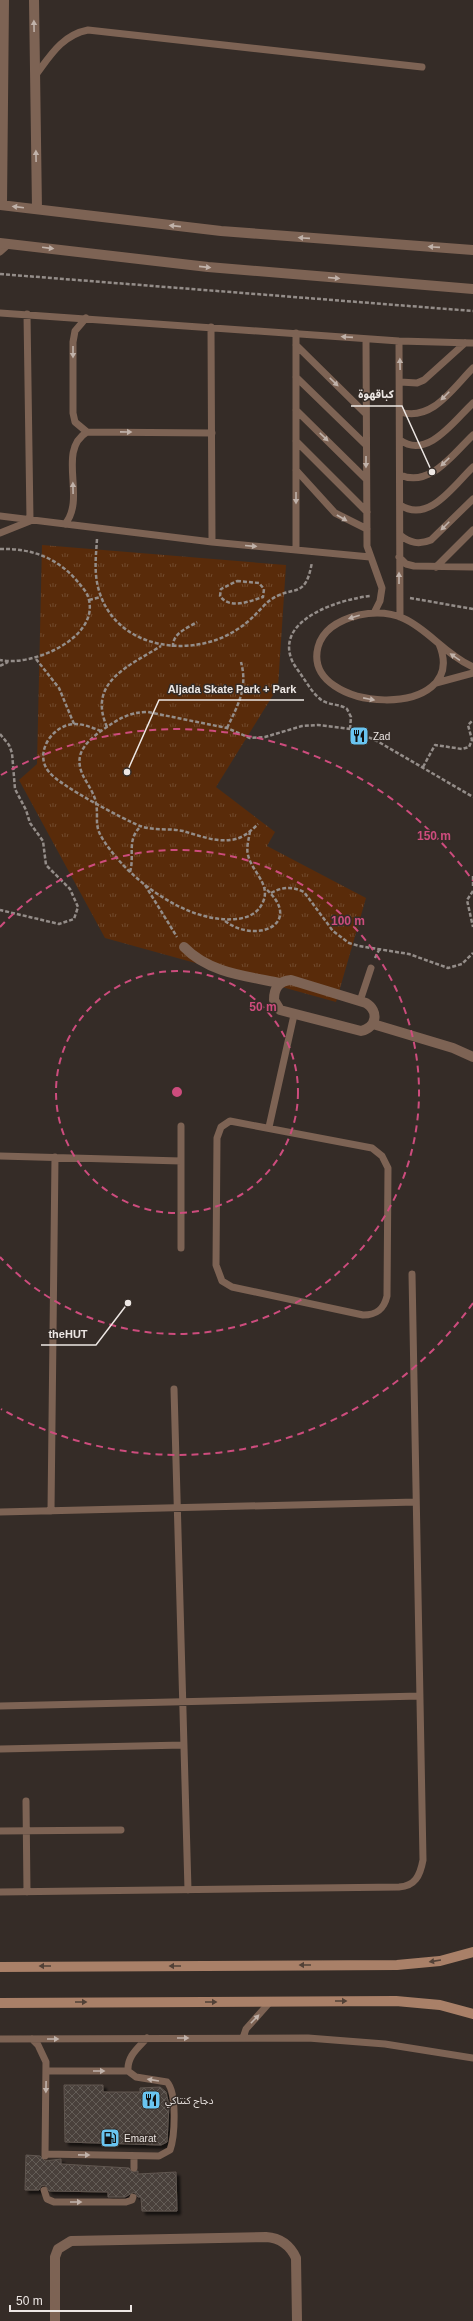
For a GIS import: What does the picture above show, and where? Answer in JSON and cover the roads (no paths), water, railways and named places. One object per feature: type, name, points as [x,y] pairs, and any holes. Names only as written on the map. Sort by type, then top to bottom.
[{"type":"street","points":[[4,0],[2,14],[1,205],[221,231],[473,250]]},
{"type":"street","points":[[34,0],[37,209]]},
{"type":"street","points":[[4,243],[208,267],[473,289]]},
{"type":"street","points":[[184,947],[202,963],[214,968],[280,983],[292,980],[366,1003],[373,1009],[373,1024]]},
{"type":"street","points":[[280,983],[274,994],[276,1006],[280,1010],[294,1015],[361,1030],[373,1024],[454,1048],[473,1057]]},
{"type":"street","points":[[0,1967],[398,1965],[440,1961],[473,1952]]},
{"type":"street","points":[[0,2003],[396,2001],[440,2005],[473,2014]]},
{"type":"street","points":[[55,2321],[55,2257],[64,2244],[71,2241],[266,2237],[282,2240],[293,2251],[296,2258],[297,2321]]},
{"type":"lane","points":[[35,76],[64,40],[79,32],[88,30],[422,67]]},
{"type":"lane","points":[[0,252],[4,243]]},
{"type":"lane","points":[[0,313],[117,320],[366,339],[473,343]]},
{"type":"lane","points":[[27,314],[30,520]]},
{"type":"lane","points":[[86,318],[78,326],[73,336],[72,413],[75,422],[87,432]]},
{"type":"lane","points":[[211,327],[212,542]]},
{"type":"lane","points":[[296,333],[296,550]]},
{"type":"lane","points":[[366,339],[367,546],[381,582],[382,594],[374,614]]},
{"type":"lane","points":[[399,341],[400,617]]},
{"type":"lane","points":[[400,382],[417,383],[424,380],[465,343]]},
{"type":"lane","points":[[296,345],[366,414]]},
{"type":"lane","points":[[400,412],[416,415],[430,410],[473,368]]},
{"type":"lane","points":[[296,377],[366,446]]},
{"type":"lane","points":[[400,440],[413,446],[428,444],[473,403]]},
{"type":"lane","points":[[296,410],[366,479]]},
{"type":"lane","points":[[65,524],[74,507],[73,449],[78,439],[87,432],[212,433]]},
{"type":"lane","points":[[400,475],[414,479],[429,476],[473,435]]},
{"type":"lane","points":[[296,441],[367,512]]},
{"type":"lane","points":[[400,505],[412,511],[426,510],[437,502],[473,467]]},
{"type":"lane","points":[[296,470],[335,513],[366,529]]},
{"type":"lane","points":[[400,535],[412,542],[425,542],[431,540],[473,499]]},
{"type":"lane","points":[[0,516],[212,542],[370,557]]},
{"type":"lane","points":[[0,533],[30,520]]},
{"type":"lane","points":[[436,567],[473,530]]},
{"type":"lane","points":[[400,557],[410,566],[473,567]]},
{"type":"lane","points":[[473,667],[456,658],[425,630],[400,617],[374,614],[345,620],[324,634],[318,648],[317,656],[318,663],[326,676],[335,684],[356,696],[379,701],[392,701],[415,695],[436,683],[473,673]]},
{"type":"lane","points":[[436,683],[441,672],[443,660],[439,644]]},
{"type":"lane","points":[[360,1001],[372,968]]},
{"type":"lane","points":[[269,1127],[294,1015]]},
{"type":"lane","points":[[230,1121],[269,1127],[372,1148],[382,1156],[388,1168],[387,1296],[386,1303],[377,1312],[364,1315],[232,1287],[226,1285],[218,1276],[216,1265],[218,1132],[230,1121]]},
{"type":"lane","points":[[181,1126],[181,1248]]},
{"type":"lane","points":[[0,1156],[181,1161]]},
{"type":"lane","points":[[51,1511],[54,1157]]},
{"type":"lane","points":[[0,1892],[398,1887],[413,1883],[420,1875],[423,1860],[412,1274]]},
{"type":"lane","points":[[174,1389],[188,1890]]},
{"type":"lane","points":[[0,1512],[416,1502]]},
{"type":"lane","points":[[0,1706],[420,1696]]},
{"type":"lane","points":[[0,1749],[184,1745]]},
{"type":"lane","points":[[26,1801],[27,1892]]},
{"type":"lane","points":[[0,1831],[121,1830]]},
{"type":"lane","points":[[243,2038],[246,2029],[270,2002]]},
{"type":"lane","points":[[128,2070],[128,2065],[132,2054],[147,2038]]},
{"type":"lane","points":[[0,2039],[243,2038],[346,2041],[423,2049],[473,2058]]},
{"type":"lane","points":[[32,2039],[43,2053],[46,2071],[45,2155],[159,2156],[170,2150],[173,2136],[172,2090],[167,2082],[136,2077],[128,2070],[46,2071]]},
{"type":"lane","points":[[134,2156],[134,2168]]},
{"type":"lane","points":[[44,2190],[47,2199],[54,2202],[126,2202],[133,2197]]},
{"type":"place","name":"كباقهوة","points":[[432,472]]},
{"type":"place","name":"Zad","points":[[359,736]]},
{"type":"place","name":"Aljada Skate Park + Park","points":[[127,772]]},
{"type":"place","name":"theHUT","points":[[128,1303]]},
{"type":"place","name":"دجاج كنتاكي","points":[[151,2100]]},
{"type":"place","name":"Emarat","points":[[110,2138]]}]
